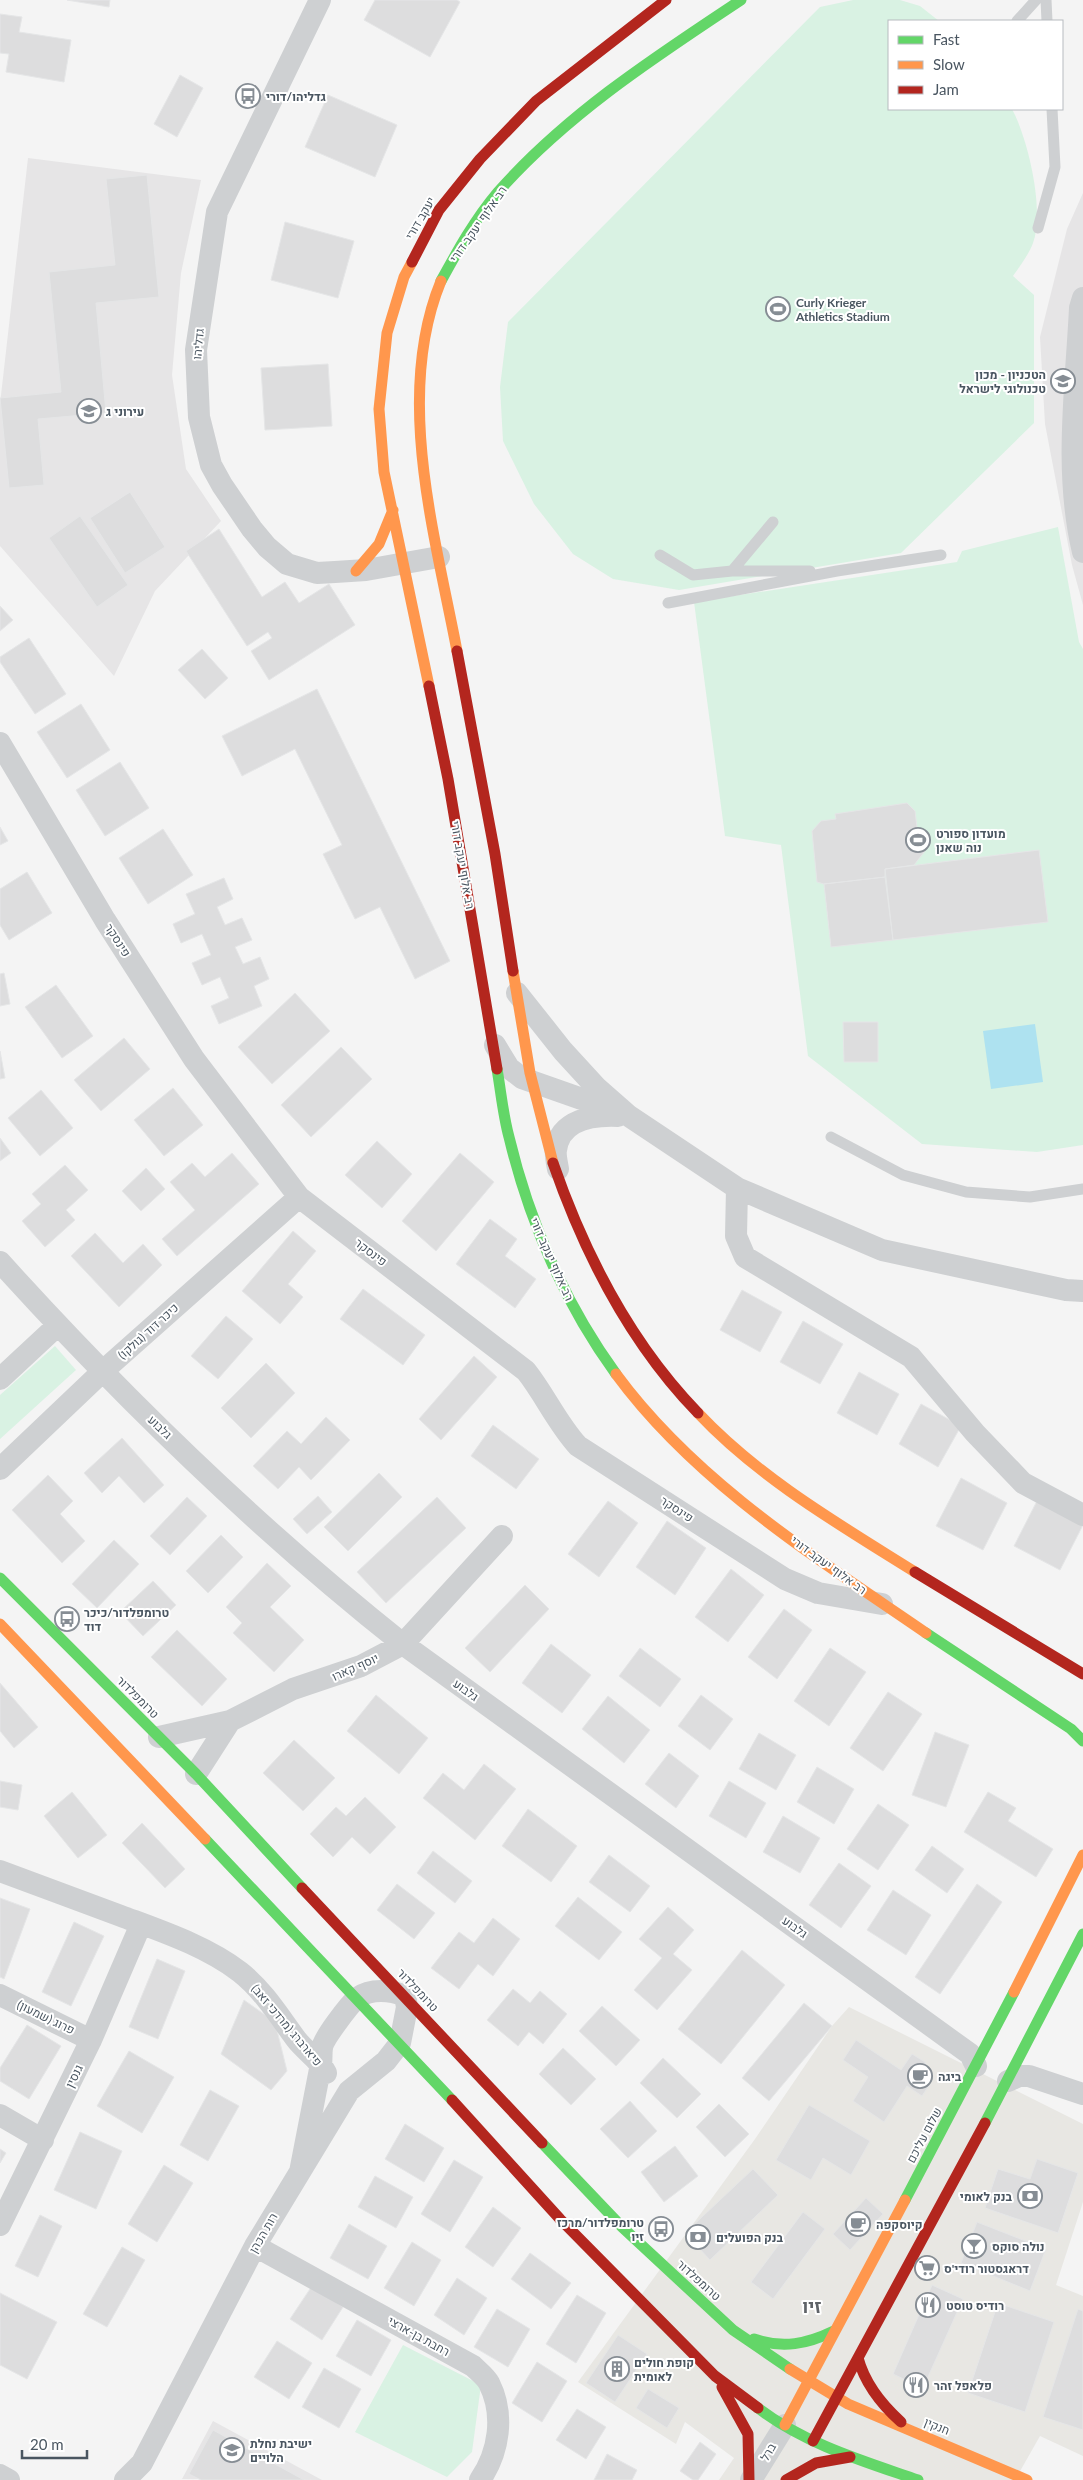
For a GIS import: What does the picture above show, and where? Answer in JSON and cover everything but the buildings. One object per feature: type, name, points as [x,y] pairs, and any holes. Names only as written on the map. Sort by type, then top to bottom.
[{"type":"main road","name":"יעקב דורי","points":[[393,510],[384,472],[379,409],[387,333],[404,277],[439,210],[480,159],[536,101],[666,0]]},
{"type":"main road","name":"רב אלוף יעקב דורי","points":[[741,0],[677,42],[555,132],[496,194],[460,246],[440,283],[425,327],[420,372],[420,415],[426,482],[495,855],[533,1082],[549,1150],[559,1182],[585,1246],[639,1338],[680,1394],[718,1433],[766,1472],[839,1524],[1083,1674]]},
{"type":"main road","points":[[393,510],[386,534],[361,570],[392,578],[401,584],[413,604]]},
{"type":"main road","name":"רב אלוף יעקב דורי","points":[[393,510],[448,779],[494,1042],[508,1135],[516,1169],[534,1222],[566,1293],[602,1355],[661,1430],[702,1469],[882,1604],[1071,1729]]},
{"type":"main road","name":"טרומפלדור","points":[[0,1578],[196,1774],[405,1996],[510,2111],[622,2227],[733,2330],[836,2398]]},
{"type":"main road","points":[[0,1624],[400,2043],[560,2219],[715,2376],[784,2425],[813,2441],[850,2457],[918,2480]]},
{"type":"main road","points":[[1071,1729],[1083,1734]]},
{"type":"main road","points":[[1071,1729],[1083,1742]]},
{"type":"main road","name":"שלום עליכם","points":[[784,2425],[976,2066],[1083,1855]]},
{"type":"main road","points":[[813,2441],[1008,2081],[1083,1934]]},
{"type":"main road","points":[[733,2330],[777,2346],[801,2344],[834,2331]]},
{"type":"main road","points":[[858,2358],[864,2377],[877,2397],[912,2431]]},
{"type":"main road","points":[[715,2376],[748,2434],[750,2480]]},
{"type":"main road","name":"חנקין","points":[[836,2398],[1027,2480]]},
{"type":"main road","points":[[786,2480],[801,2469],[827,2459],[850,2457]]},
{"type":"street","name":"גדליהו","points":[[320,0],[217,212],[196,350],[199,417],[211,465],[235,506],[267,547],[287,564],[302,570],[317,572],[361,570],[404,563]]},
{"type":"street","points":[[1083,298],[1080,308],[1071,448],[1075,503],[1083,552]]},
{"type":"street","points":[[404,563],[439,557]]},
{"type":"street","name":"פינסקר","points":[[0,743],[105,920],[194,1059],[299,1197],[526,1371],[540,1389],[563,1429],[578,1446],[785,1579],[818,1592],[882,1604]]},
{"type":"street","points":[[518,993],[562,1052],[596,1087],[629,1116],[737,1188],[882,1250],[1066,1290],[1083,1291]]},
{"type":"street","points":[[494,1042],[509,1068],[522,1078],[629,1116]]},
{"type":"street","points":[[559,1182],[556,1149],[570,1126],[584,1117],[629,1116]]},
{"type":"street","points":[[737,1188],[736,1236],[745,1257],[911,1357],[975,1433],[1023,1483],[1083,1515]]},
{"type":"street","name":"כיכר דוד (גולקו)","points":[[0,1469],[103,1371],[299,1197]]},
{"type":"street","name":"גלבוע","points":[[0,1262],[57,1326],[252,1517],[403,1644],[970,2054],[976,2066]]},
{"type":"street","points":[[0,1379],[57,1326]]},
{"type":"street","name":"יוסף קארו","points":[[159,1737],[230,1721],[293,1689],[361,1666],[403,1644],[502,1536]]},
{"type":"street","points":[[196,1774],[230,1721]]},
{"type":"street","name":"פיארברג (מרדכי זאב)","points":[[0,1871],[141,1924],[189,1943],[220,1958],[241,1973],[261,1992],[308,2054],[322,2064],[330,2081],[349,2091]]},
{"type":"street","name":"גנסין","points":[[0,2225],[91,2040],[141,1924]]},
{"type":"street","points":[[300,2172],[322,2064],[322,2047],[328,2034],[357,1998],[382,1991],[394,1991],[405,1996],[407,2007],[400,2043],[386,2062],[349,2091]]},
{"type":"street","name":"פרוג (שמעון)","points":[[0,1995],[91,2040]]},
{"type":"street","points":[[1008,2081],[1019,2076],[1029,2076],[1083,2094]]},
{"type":"street","name":"רות הכהן","points":[[125,2480],[142,2464],[184,2379],[255,2246],[349,2091]]},
{"type":"street","points":[[0,2115],[43,2140]]},
{"type":"street","name":"רחבת בן-ארצי","points":[[255,2246],[473,2366],[488,2382],[495,2398],[498,2436],[491,2463],[480,2480]]},
{"type":"street","name":"ברל","points":[[750,2480],[784,2425]]},
{"type":"street","points":[[786,2480],[813,2441]]},
{"type":"street","points":[[0,2475],[8,2480]]},
{"type":"lane","points":[[1018,20],[1036,0]]},
{"type":"lane","points":[[1046,0],[1047,20]]},
{"type":"lane","points":[[1038,228],[1056,167],[1052,110]]},
{"type":"lane","points":[[732,571],[773,522]]},
{"type":"lane","points":[[660,555],[693,576],[732,571],[837,571]]},
{"type":"lane","points":[[668,604],[837,571],[941,555]]},
{"type":"lane","points":[[831,1137],[903,1175],[966,1192],[1030,1197],[1083,1188]]},
{"type":"shaded area","name":"עירוני ג","points":[[28,158],[201,180],[181,273],[172,375],[186,469],[221,521],[155,591],[114,676],[0,546],[0,404]]},
{"type":"shaded area","name":"הטכניון - מכון טכנולוגי לישראל","points":[[1083,193],[1083,605],[1072,565],[1045,424],[1040,337],[1067,229]]},
{"type":"shaded area","points":[[849,2007],[1083,2124],[1083,2202],[1056,2285],[1083,2296],[1083,2456],[1040,2436],[1015,2480],[719,2480],[734,2458],[685,2422],[676,2444],[578,2382],[755,2139],[832,2026]]},
{"type":"shaded area","name":"ישיבת נחלת הלויים","points":[[213,2421],[322,2480],[182,2479]]},
{"type":"green space","name":"Curly Krieger Athletics Stadium","points":[[853,0],[900,0],[920,6],[938,20],[888,20],[888,110],[1012,110],[1024,138],[1036,194],[1036,229],[1033,243],[1027,256],[1013,276],[1034,295],[1034,423],[901,553],[679,590],[613,579],[573,554],[534,504],[503,441],[500,387],[508,322],[820,7]]},
{"type":"green space","name":"מועדון ספורט נוה שאנן","points":[[1058,527],[1079,642],[1083,649],[1083,1145],[1037,1152],[922,1144],[808,1056],[781,845],[725,836],[694,602],[957,562],[962,551]]},
{"type":"green space","points":[[55,1346],[76,1370],[0,1439],[0,1395]]},
{"type":"green space","points":[[403,2345],[481,2385],[472,2452],[447,2477],[355,2432]]},
{"type":"water","points":[[1035,1024],[1043,1082],[991,1089],[983,1031]]},
{"type":"traffic: fast","points":[[441,281],[467,235],[490,202],[553,137],[613,88],[741,0]]},
{"type":"traffic: fast","points":[[497,1069],[509,1137],[517,1168],[538,1230],[565,1290],[616,1374]]},
{"type":"traffic: fast","points":[[0,1578],[196,1774],[302,1888]]},
{"type":"traffic: fast","points":[[926,1633],[1071,1729],[1083,1741]]},
{"type":"traffic: fast","points":[[205,1839],[452,2100]]},
{"type":"traffic: fast","points":[[985,2123],[1083,1934]]},
{"type":"traffic: fast","points":[[905,2200],[1014,1992]]},
{"type":"traffic: fast","points":[[542,2143],[622,2227],[733,2330],[790,2369]]},
{"type":"traffic: fast","points":[[754,2339],[775,2344],[795,2344],[834,2331]]},
{"type":"traffic: fast","points":[[758,2408],[776,2421],[815,2442],[918,2480]]},
{"type":"traffic: slow","points":[[412,262],[404,277],[387,333],[379,409],[384,472],[429,686]]},
{"type":"traffic: slow","points":[[441,281],[427,325],[421,371],[420,418],[423,465],[430,513],[457,651]]},
{"type":"traffic: slow","points":[[356,571],[379,544],[393,510]]},
{"type":"traffic: slow","points":[[513,971],[530,1073],[553,1163]]},
{"type":"traffic: slow","points":[[616,1374],[648,1413],[683,1450],[721,1484],[801,1547],[926,1633]]},
{"type":"traffic: slow","points":[[698,1413],[747,1459],[801,1499],[915,1572]]},
{"type":"traffic: slow","points":[[0,1624],[205,1839]]},
{"type":"traffic: slow","points":[[1014,1992],[1083,1855]]},
{"type":"traffic: slow","points":[[785,2425],[905,2200]]},
{"type":"traffic: slow","points":[[790,2369],[848,2404],[1027,2480]]},
{"type":"traffic: jam","points":[[412,262],[439,210],[480,159],[536,101],[666,0]]},
{"type":"traffic: jam","points":[[457,651],[495,854],[513,971]]},
{"type":"traffic: jam","points":[[429,686],[448,779],[497,1069]]},
{"type":"traffic: jam","points":[[553,1163],[580,1231],[612,1296],[651,1357],[698,1413]]},
{"type":"traffic: jam","points":[[915,1572],[1083,1674]]},
{"type":"traffic: jam","points":[[302,1888],[542,2143]]},
{"type":"traffic: jam","points":[[452,2100],[560,2219],[715,2376],[758,2408]]},
{"type":"traffic: jam","points":[[813,2441],[985,2123]]},
{"type":"traffic: jam","points":[[858,2358],[869,2385],[901,2422]]},
{"type":"traffic: jam","points":[[722,2387],[748,2434],[749,2480]]},
{"type":"traffic: jam","points":[[786,2480],[816,2463],[850,2457]]},
{"type":"place","name":"גדליהו/דורי","points":[[248,96]]},
{"type":"place","name":"Curly Krieger Athletics Stadium","points":[[778,309]]},
{"type":"place","name":"הטכניון - מכון טכנולוגי לישראל","points":[[1063,381]]},
{"type":"place","name":"עירוני ג","points":[[89,411]]},
{"type":"place","name":"מועדון ספורט נוה שאנן","points":[[918,840]]},
{"type":"place","name":"טרומפלדור/כיכר דוד","points":[[67,1619]]},
{"type":"place","name":"ביגה","points":[[920,2076]]},
{"type":"place","name":"בנק לאומי","points":[[1030,2196]]},
{"type":"place","name":"קיוסקפה","points":[[858,2224]]},
{"type":"place","name":"טרומפלדור/מרכז זיו","points":[[661,2229]]},
{"type":"place","name":"בנק הפועלים","points":[[698,2237]]},
{"type":"place","name":"נולה סוקס","points":[[974,2246]]},
{"type":"place","name":"דראגסטור רודי'ס","points":[[927,2268]]},
{"type":"place","name":"רודיס טוסט","points":[[928,2305]]},
{"type":"place","name":"קופת חולים לאומית","points":[[617,2369]]},
{"type":"place","name":"פלאפל זהר","points":[[916,2385]]},
{"type":"place","name":"ישיבת נחלת הלויים","points":[[232,2450]]},
{"type":"district","name":"זיו","points":[[812,2306]]}]
